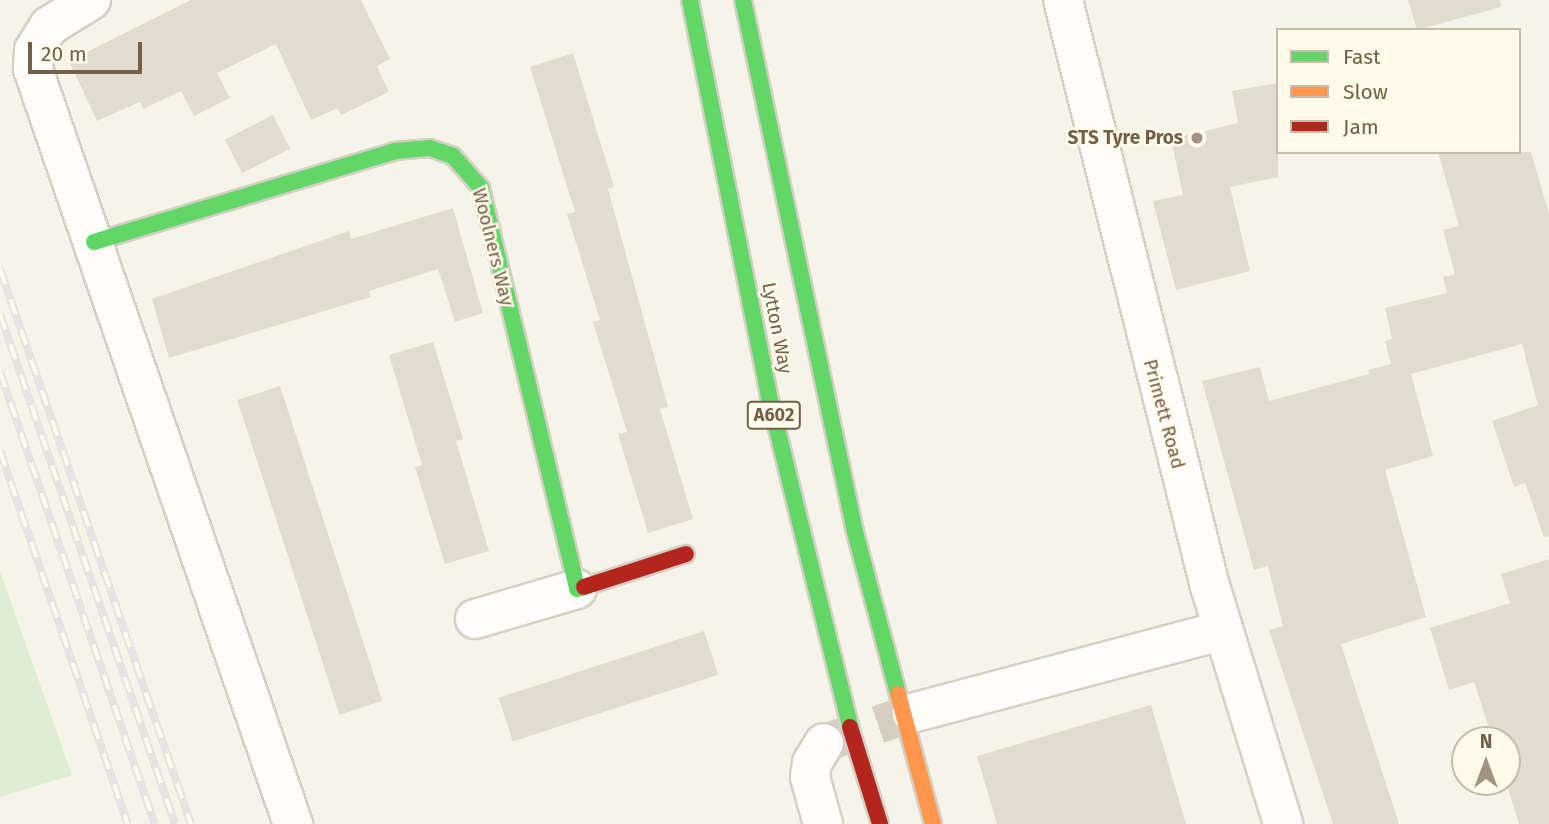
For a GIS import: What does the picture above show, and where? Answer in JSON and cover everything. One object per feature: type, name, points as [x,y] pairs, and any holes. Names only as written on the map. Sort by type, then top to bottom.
[{"type":"main road","name":"Lytton Way","points":[[690,0],[768,392],[846,715],[880,824]]},
{"type":"main road","name":"Lytton Way","points":[[743,0],[855,532],[933,824]]},
{"type":"main road","name":"Woolners Way","points":[[94,242],[395,151],[430,148],[464,163],[481,188],[577,589]]},
{"type":"main road","points":[[577,589],[686,554]]},
{"type":"street","points":[[91,0],[50,26],[34,50],[33,69],[293,824]]},
{"type":"street","name":"Primett Road","points":[[1063,0],[1148,353],[1223,630],[1283,824]]},
{"type":"street","points":[[475,618],[577,589]]},
{"type":"street","points":[[912,713],[1223,630]]},
{"type":"street","points":[[823,824],[810,777],[812,762],[824,743]]},
{"type":"green space","points":[[0,571],[72,775],[0,797]]},
{"type":"building","points":[[191,0],[361,0],[390,59],[377,66],[389,92],[341,115],[338,108],[311,120],[276,44],[217,73],[230,98],[194,116],[181,91],[143,109],[140,102],[97,121],[69,61]]},
{"type":"building","points":[[1408,0],[1500,0],[1501,7],[1416,28]]},
{"type":"building","points":[[573,53],[614,187],[608,189],[668,407],[660,409],[693,519],[648,533],[618,434],[627,432],[593,322],[600,320],[567,214],[575,212],[530,67]]},
{"type":"building","points":[[1276,83],[1278,177],[1230,187],[1250,271],[1176,290],[1153,201],[1183,195],[1171,139],[1238,123],[1232,91]]},
{"type":"building","points":[[273,115],[290,149],[242,173],[225,140]]},
{"type":"building","points":[[1531,152],[1549,214],[1549,536],[1544,537],[1525,483],[1514,487],[1492,421],[1538,405],[1522,344],[1411,374],[1433,456],[1385,470],[1426,617],[1341,644],[1399,824],[1333,824],[1269,630],[1283,626],[1268,566],[1254,570],[1202,381],[1260,367],[1269,401],[1369,374],[1368,370],[1391,364],[1385,341],[1392,339],[1385,308],[1447,293],[1443,277],[1455,274],[1443,230],[1459,226],[1439,154]]},
{"type":"building","points":[[453,208],[483,313],[455,322],[438,269],[369,291],[371,297],[169,358],[152,299],[349,231],[351,239]]},
{"type":"building","points":[[433,342],[463,439],[456,441],[489,551],[445,564],[415,467],[422,465],[389,355]]},
{"type":"building","points":[[280,386],[382,701],[339,715],[237,400]]},
{"type":"building","points":[[1549,559],[1549,824],[1519,824],[1510,796],[1521,796],[1521,726],[1488,726],[1474,682],[1449,690],[1430,628],[1510,603],[1501,574]]},
{"type":"building","points":[[704,631],[718,675],[513,741],[499,698]]},
{"type":"building","points":[[1151,705],[1186,824],[997,824],[977,756]]},
{"type":"tunnel","points":[[824,743],[912,713]]},
{"type":"railway","points":[[0,269],[191,824]]},
{"type":"railway","points":[[0,314],[175,824]]},
{"type":"railway","points":[[0,372],[155,824]]},
{"type":"railway","points":[[0,451],[128,824]]},
{"type":"traffic: fast","points":[[690,0],[768,392],[850,727]]},
{"type":"traffic: fast","points":[[743,0],[855,532],[898,694]]},
{"type":"traffic: fast","points":[[94,242],[395,151],[430,148],[453,156],[481,188],[577,589],[584,587]]},
{"type":"traffic: slow","points":[[898,694],[933,824]]},
{"type":"traffic: jam","points":[[584,587],[686,554]]},
{"type":"traffic: jam","points":[[850,727],[880,824]]},
{"type":"place","name":"STS Tyre Pros","points":[[1197,138]]}]
